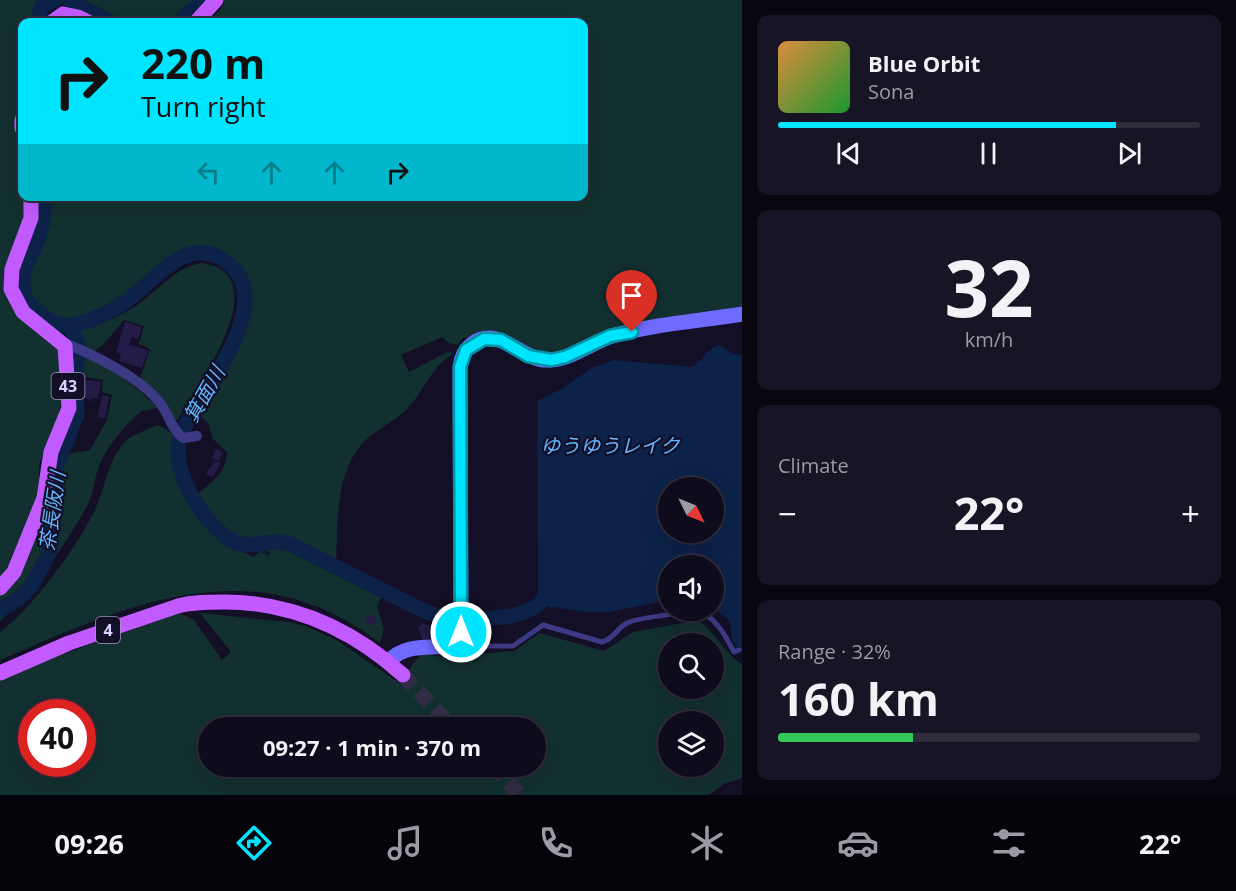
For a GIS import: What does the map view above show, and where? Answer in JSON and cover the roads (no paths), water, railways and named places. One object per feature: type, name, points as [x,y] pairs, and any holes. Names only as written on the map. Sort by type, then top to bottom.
[{"type":"main road","points":[[200,18],[216,0]]},
{"type":"main road","points":[[58,18],[63,14],[80,18]]},
{"type":"main road","points":[[31,201],[30,222],[10,277],[11,293],[23,312],[74,347]]},
{"type":"main road","name":"43","points":[[0,588],[14,572],[44,498],[51,452],[69,408],[74,347]]},
{"type":"main road","name":"4","points":[[0,673],[69,643],[178,606],[193,602],[219,602],[269,605],[290,610],[337,628],[386,660],[403,675]]},
{"type":"street","points":[[386,660],[408,648],[451,646],[457,643],[461,636],[460,367],[466,350],[478,340],[496,338],[533,358],[551,360],[565,357],[615,335],[742,314]]},
{"type":"street","points":[[74,347],[152,394],[163,407],[179,434],[197,436]]},
{"type":"lane","points":[[457,643],[462,646],[513,646],[543,625],[602,642],[611,639],[627,623],[697,613],[709,617],[720,628],[734,652],[739,650]]},
{"type":"water","name":"ゆうゆうレイク","points":[[719,345],[733,354],[742,355],[742,655],[732,641],[730,621],[724,616],[724,555],[658,555],[658,602],[610,612],[587,612],[538,605],[537,401],[563,388],[592,368],[613,360],[691,367]]},
{"type":"waterway","name":"箕面川","points":[[39,18],[41,7],[55,0]]},
{"type":"waterway","name":"箕面川","points":[[69,0],[103,18]]},
{"type":"waterway","name":"箕面川","points":[[184,18],[204,0]]},
{"type":"waterway","name":"箕面川","points":[[45,201],[42,227],[26,268],[23,288],[27,300],[33,307],[55,323],[77,324],[107,313],[128,300],[175,261],[187,255],[212,254],[225,261],[240,278],[245,299],[241,323],[218,372],[190,416],[181,434],[178,447],[179,463],[191,494],[211,523],[222,533],[240,544],[275,542],[290,544],[426,612],[438,615],[483,619],[514,615],[538,605],[549,590]]},
{"type":"waterway","name":"茶長阪川","points":[[0,610],[20,598],[32,585],[49,553],[57,465],[77,415],[76,370],[79,346],[70,326]]},
{"type":"waterway","points":[[254,546],[269,555]]},
{"type":"tunnel","points":[[403,675],[443,717]]},
{"type":"tunnel","points":[[503,777],[520,795]]}]
